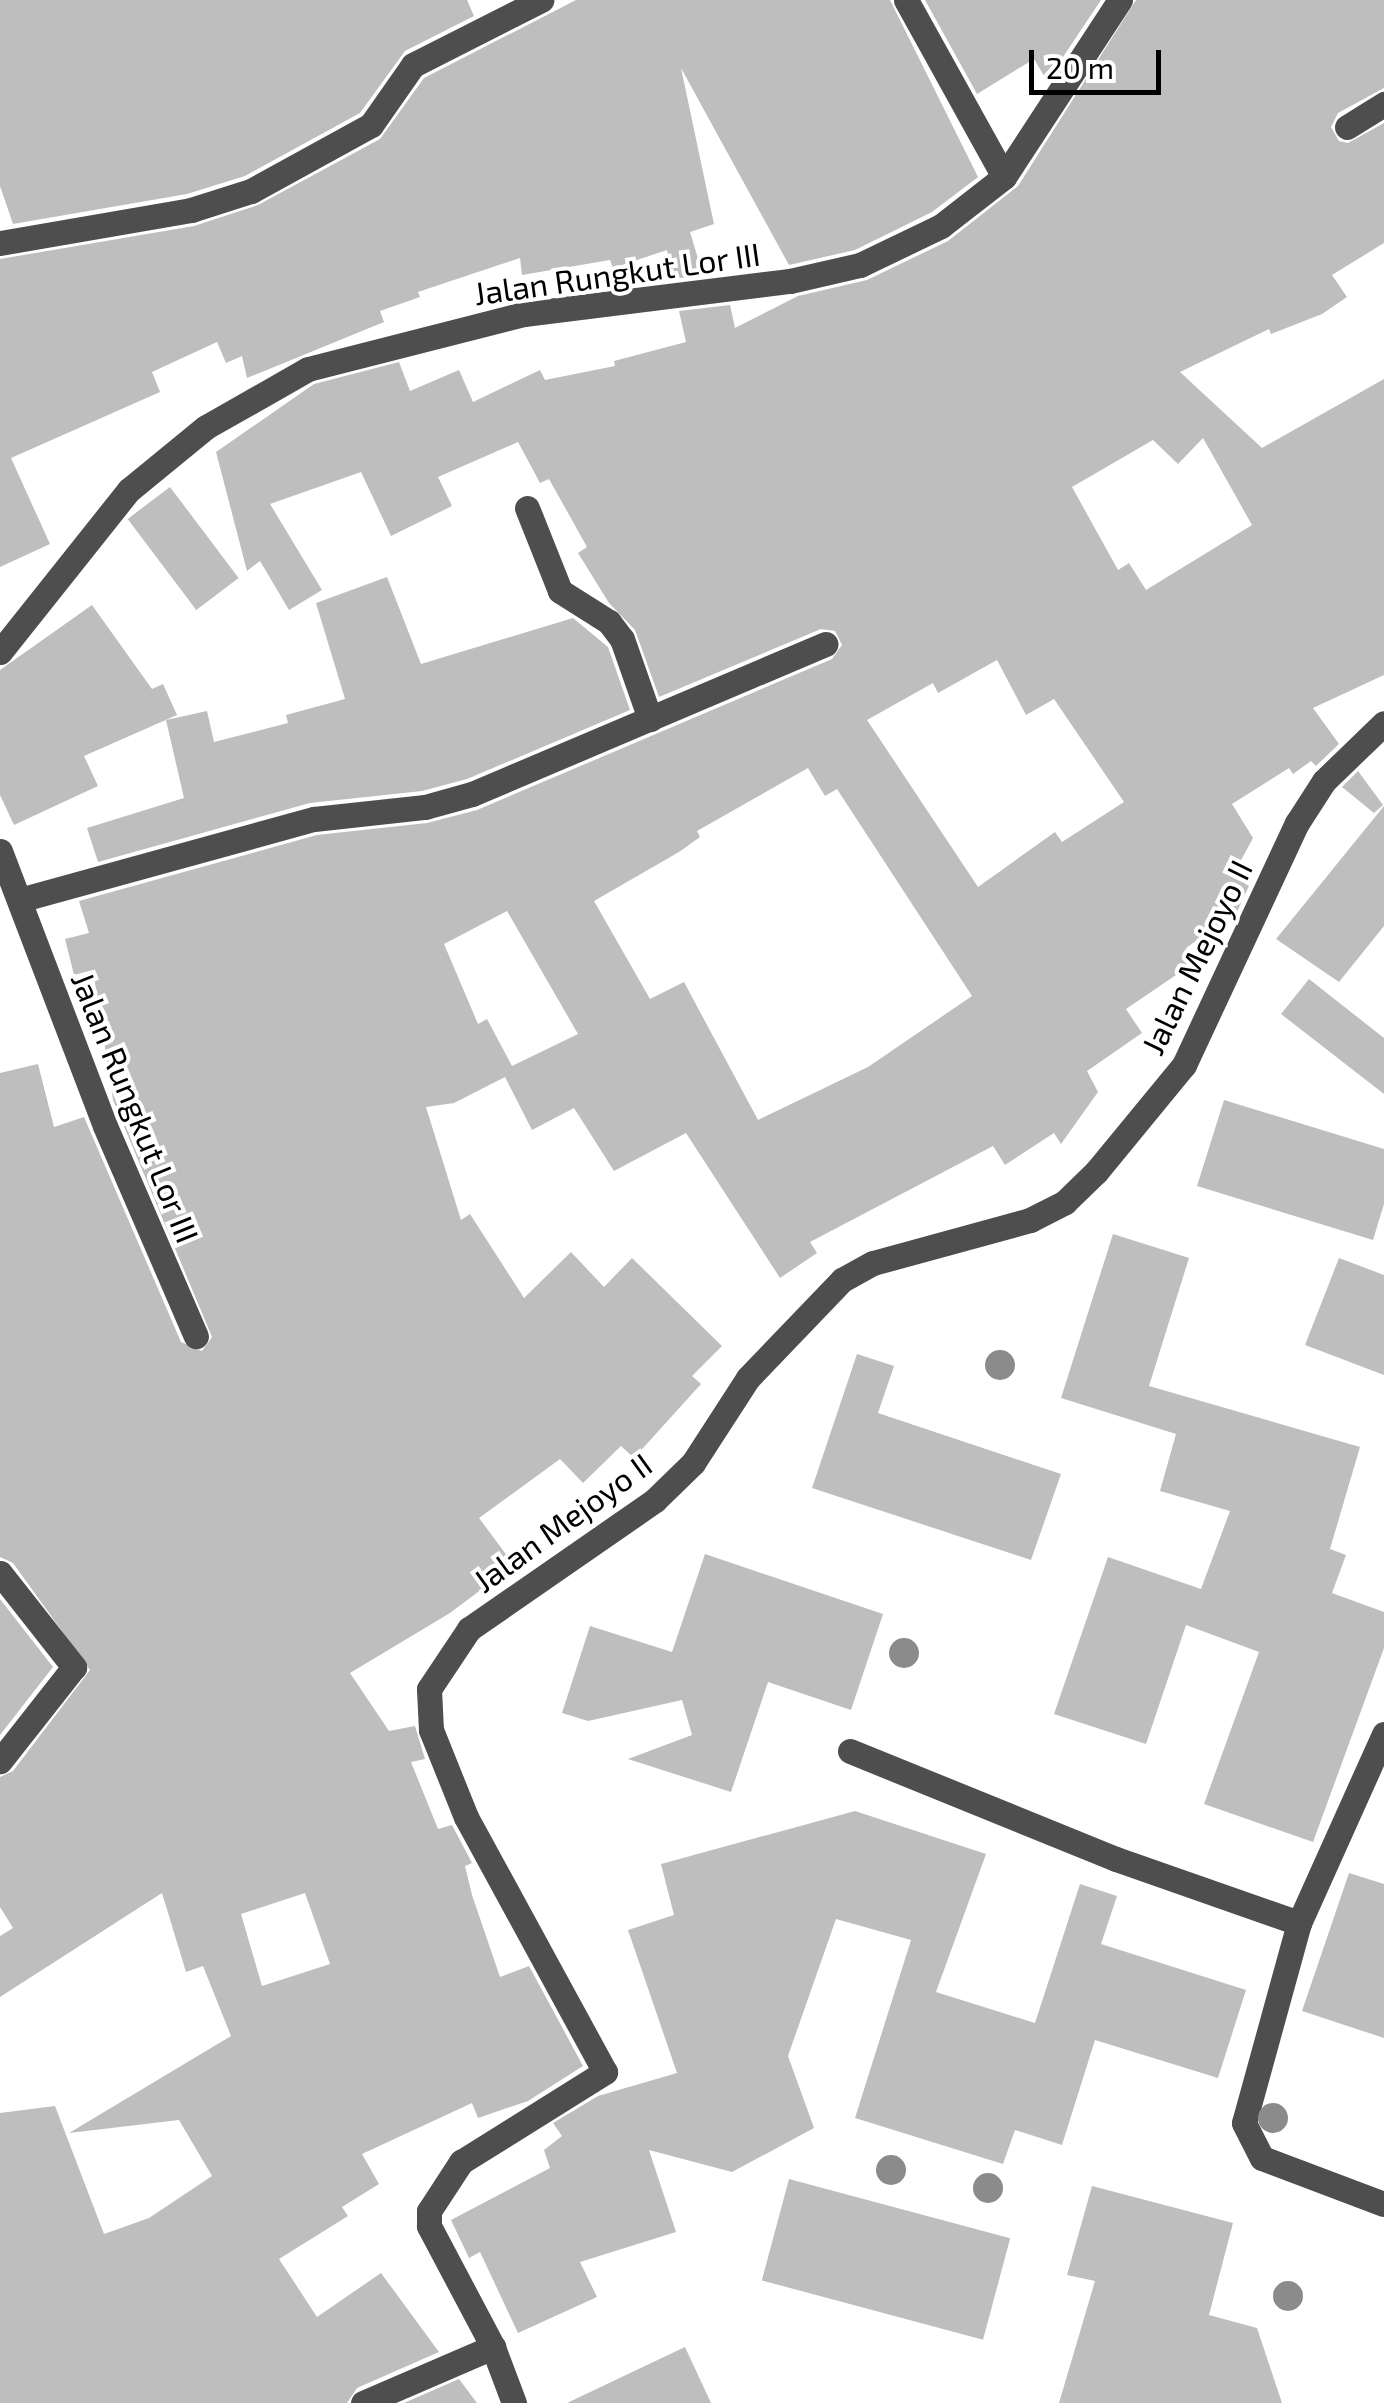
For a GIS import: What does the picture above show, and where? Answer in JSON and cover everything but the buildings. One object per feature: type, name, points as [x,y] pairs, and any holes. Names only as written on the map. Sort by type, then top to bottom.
[{"type":"street","points":[[0,244],[213,205],[251,190],[371,124],[413,65],[541,0]]},
{"type":"street","points":[[906,0],[1004,176]]},
{"type":"street","name":"Jalan Rungkut Lor III","points":[[0,652],[129,490],[206,426],[308,370],[524,314],[790,281],[860,265],[942,226],[1004,176],[1120,0]]},
{"type":"street","points":[[1347,127],[1384,104]]},
{"type":"street","points":[[527,508],[560,590],[609,622],[622,639],[650,719]]},
{"type":"street","points":[[24,899],[314,819],[425,807],[472,794],[826,644]]},
{"type":"street","name":"Jalan Mejoyo II","points":[[514,2403],[493,2347],[428,2226],[429,2211],[461,2162],[605,2072],[466,1817],[432,1730],[429,1689],[452,1647],[655,1500],[693,1464],[748,1378],[842,1280],[873,1264],[1030,1220],[1065,1202],[1096,1172],[1184,1065],[1297,824],[1324,781],[1384,723]]},
{"type":"street","name":"Jalan Rungkut Lor III","points":[[0,850],[24,899],[65,1025],[196,1336]]},
{"type":"street","points":[[0,1573],[74,1667],[0,1762]]},
{"type":"street","points":[[1384,1734],[1300,1922],[1244,2123],[1251,2145],[1272,2164],[1384,2204]]},
{"type":"street","points":[[850,1751],[1116,1859],[1300,1922]]},
{"type":"street","points":[[363,2403],[493,2347]]}]
